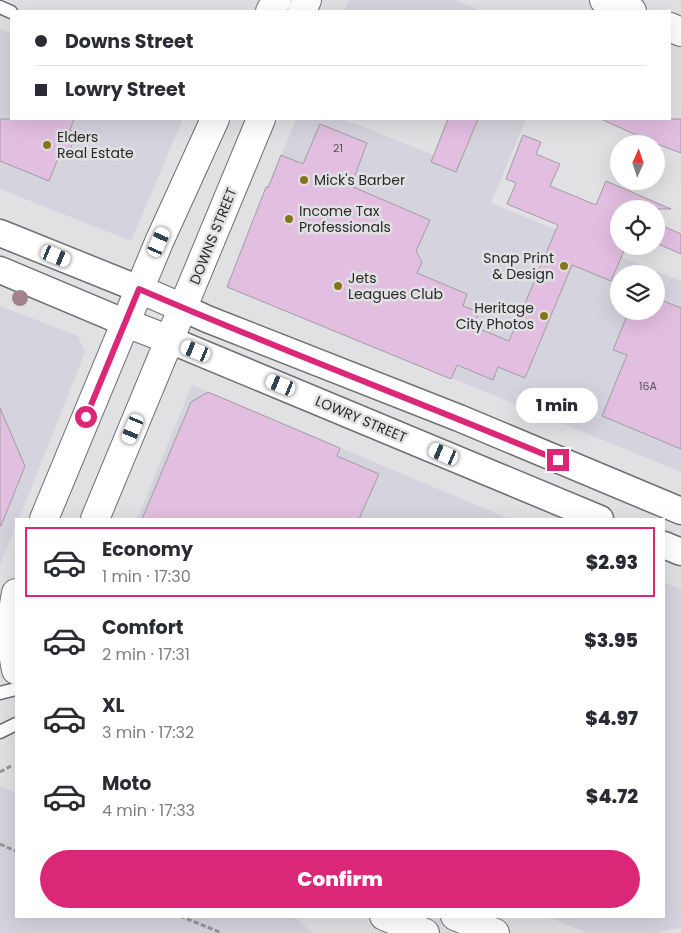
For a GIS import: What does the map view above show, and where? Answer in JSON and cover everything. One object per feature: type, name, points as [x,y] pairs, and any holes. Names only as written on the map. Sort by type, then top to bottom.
[{"type":"main road","points":[[604,0],[629,10]]},
{"type":"main road","points":[[44,518],[159,242],[215,120]]},
{"type":"main road","name":"DOWNS STREET","points":[[95,518],[261,120]]},
{"type":"main road","points":[[139,289],[183,308]]},
{"type":"main road","name":"LOWRY STREET","points":[[126,322],[170,340]]},
{"type":"main road","points":[[15,606],[13,651],[15,664]]},
{"type":"main road","points":[[389,918],[425,933]]},
{"type":"main road","points":[[460,918],[496,933]]},
{"type":"street","points":[[0,233],[139,289]]},
{"type":"street","name":"LOWRY STREET","points":[[0,270],[126,322]]},
{"type":"street","points":[[183,308],[216,323],[459,418],[681,511]]},
{"type":"street","name":"LOWRY STREET","points":[[170,340],[598,518]]},
{"type":"street","points":[[444,454],[459,418]]},
{"type":"street","points":[[544,496],[558,460]]},
{"type":"street","points":[[665,545],[681,552]]},
{"type":"lane","points":[[0,693],[15,689]]},
{"type":"lane","points":[[0,732],[15,724]]},
{"type":"path","points":[[0,772],[11,766]]},
{"type":"path","points":[[0,844],[15,851]]},
{"type":"path","points":[[185,918],[222,933]]},
{"type":"shaded area","points":[[349,0],[455,0],[480,10],[344,10]]},
{"type":"shaded area","points":[[0,29],[10,34],[10,120],[183,120],[131,241],[0,189]]},
{"type":"shaded area","points":[[296,120],[346,120],[434,155],[448,120],[526,120],[491,203],[610,252],[610,255],[618,255],[642,265],[610,265],[610,320],[665,320],[665,274],[681,281],[681,472],[231,288],[266,187],[270,183]]},
{"type":"shaded area","points":[[0,306],[78,336],[85,352],[19,518],[15,518],[15,528],[0,565]]},
{"type":"shaded area","points":[[192,385],[508,518],[137,518]]},
{"type":"shaded area","points":[[665,582],[681,589],[681,927],[657,933],[587,933],[550,918],[665,918]]},
{"type":"shaded area","points":[[0,786],[15,793],[15,918],[296,918],[313,933],[0,933]]},
{"type":"building","name":"Elders Real Estate","points":[[0,119],[74,120],[70,130],[77,134],[66,158],[59,156],[49,181],[0,161]]},
{"type":"building","points":[[681,119],[681,153],[665,147],[665,135],[636,135],[603,120]]},
{"type":"building","points":[[448,120],[478,120],[456,172],[431,162]]},
{"type":"building","points":[[320,124],[367,143],[351,186],[430,220],[416,251],[422,262],[417,273],[467,294],[463,306],[479,312],[473,326],[509,341],[558,225],[507,204],[516,183],[506,179],[523,135],[541,142],[536,154],[560,164],[550,186],[596,205],[606,181],[610,183],[610,190],[627,190],[650,200],[610,200],[610,255],[622,255],[618,265],[610,265],[610,281],[572,265],[525,378],[498,367],[493,380],[457,365],[451,379],[227,287],[266,187],[268,188],[281,155],[303,164]]},
{"type":"building","points":[[665,227],[681,234],[681,254],[665,247]]},
{"type":"building","points":[[665,302],[681,308],[681,449],[602,416],[627,355],[613,350],[625,320],[665,320]]},
{"type":"building","points":[[208,392],[340,448],[337,456],[379,474],[359,518],[142,518],[191,402]]},
{"type":"building","points":[[0,408],[25,466],[1,526],[0,526]]},
{"type":"place","name":"Elders Real Estate","points":[[47,145]]},
{"type":"place","name":"Mick's Barber","points":[[304,180]]},
{"type":"place","name":"Income Tax Professionals","points":[[289,219]]},
{"type":"place","name":"Snap Print & Design","points":[[564,266]]},
{"type":"place","name":"Jets Leagues Club","points":[[338,286]]},
{"type":"place","name":"Heritage City Photos","points":[[544,316]]},
{"type":"route","points":[[86,417],[139,289],[207,319],[459,418],[558,460]]}]
